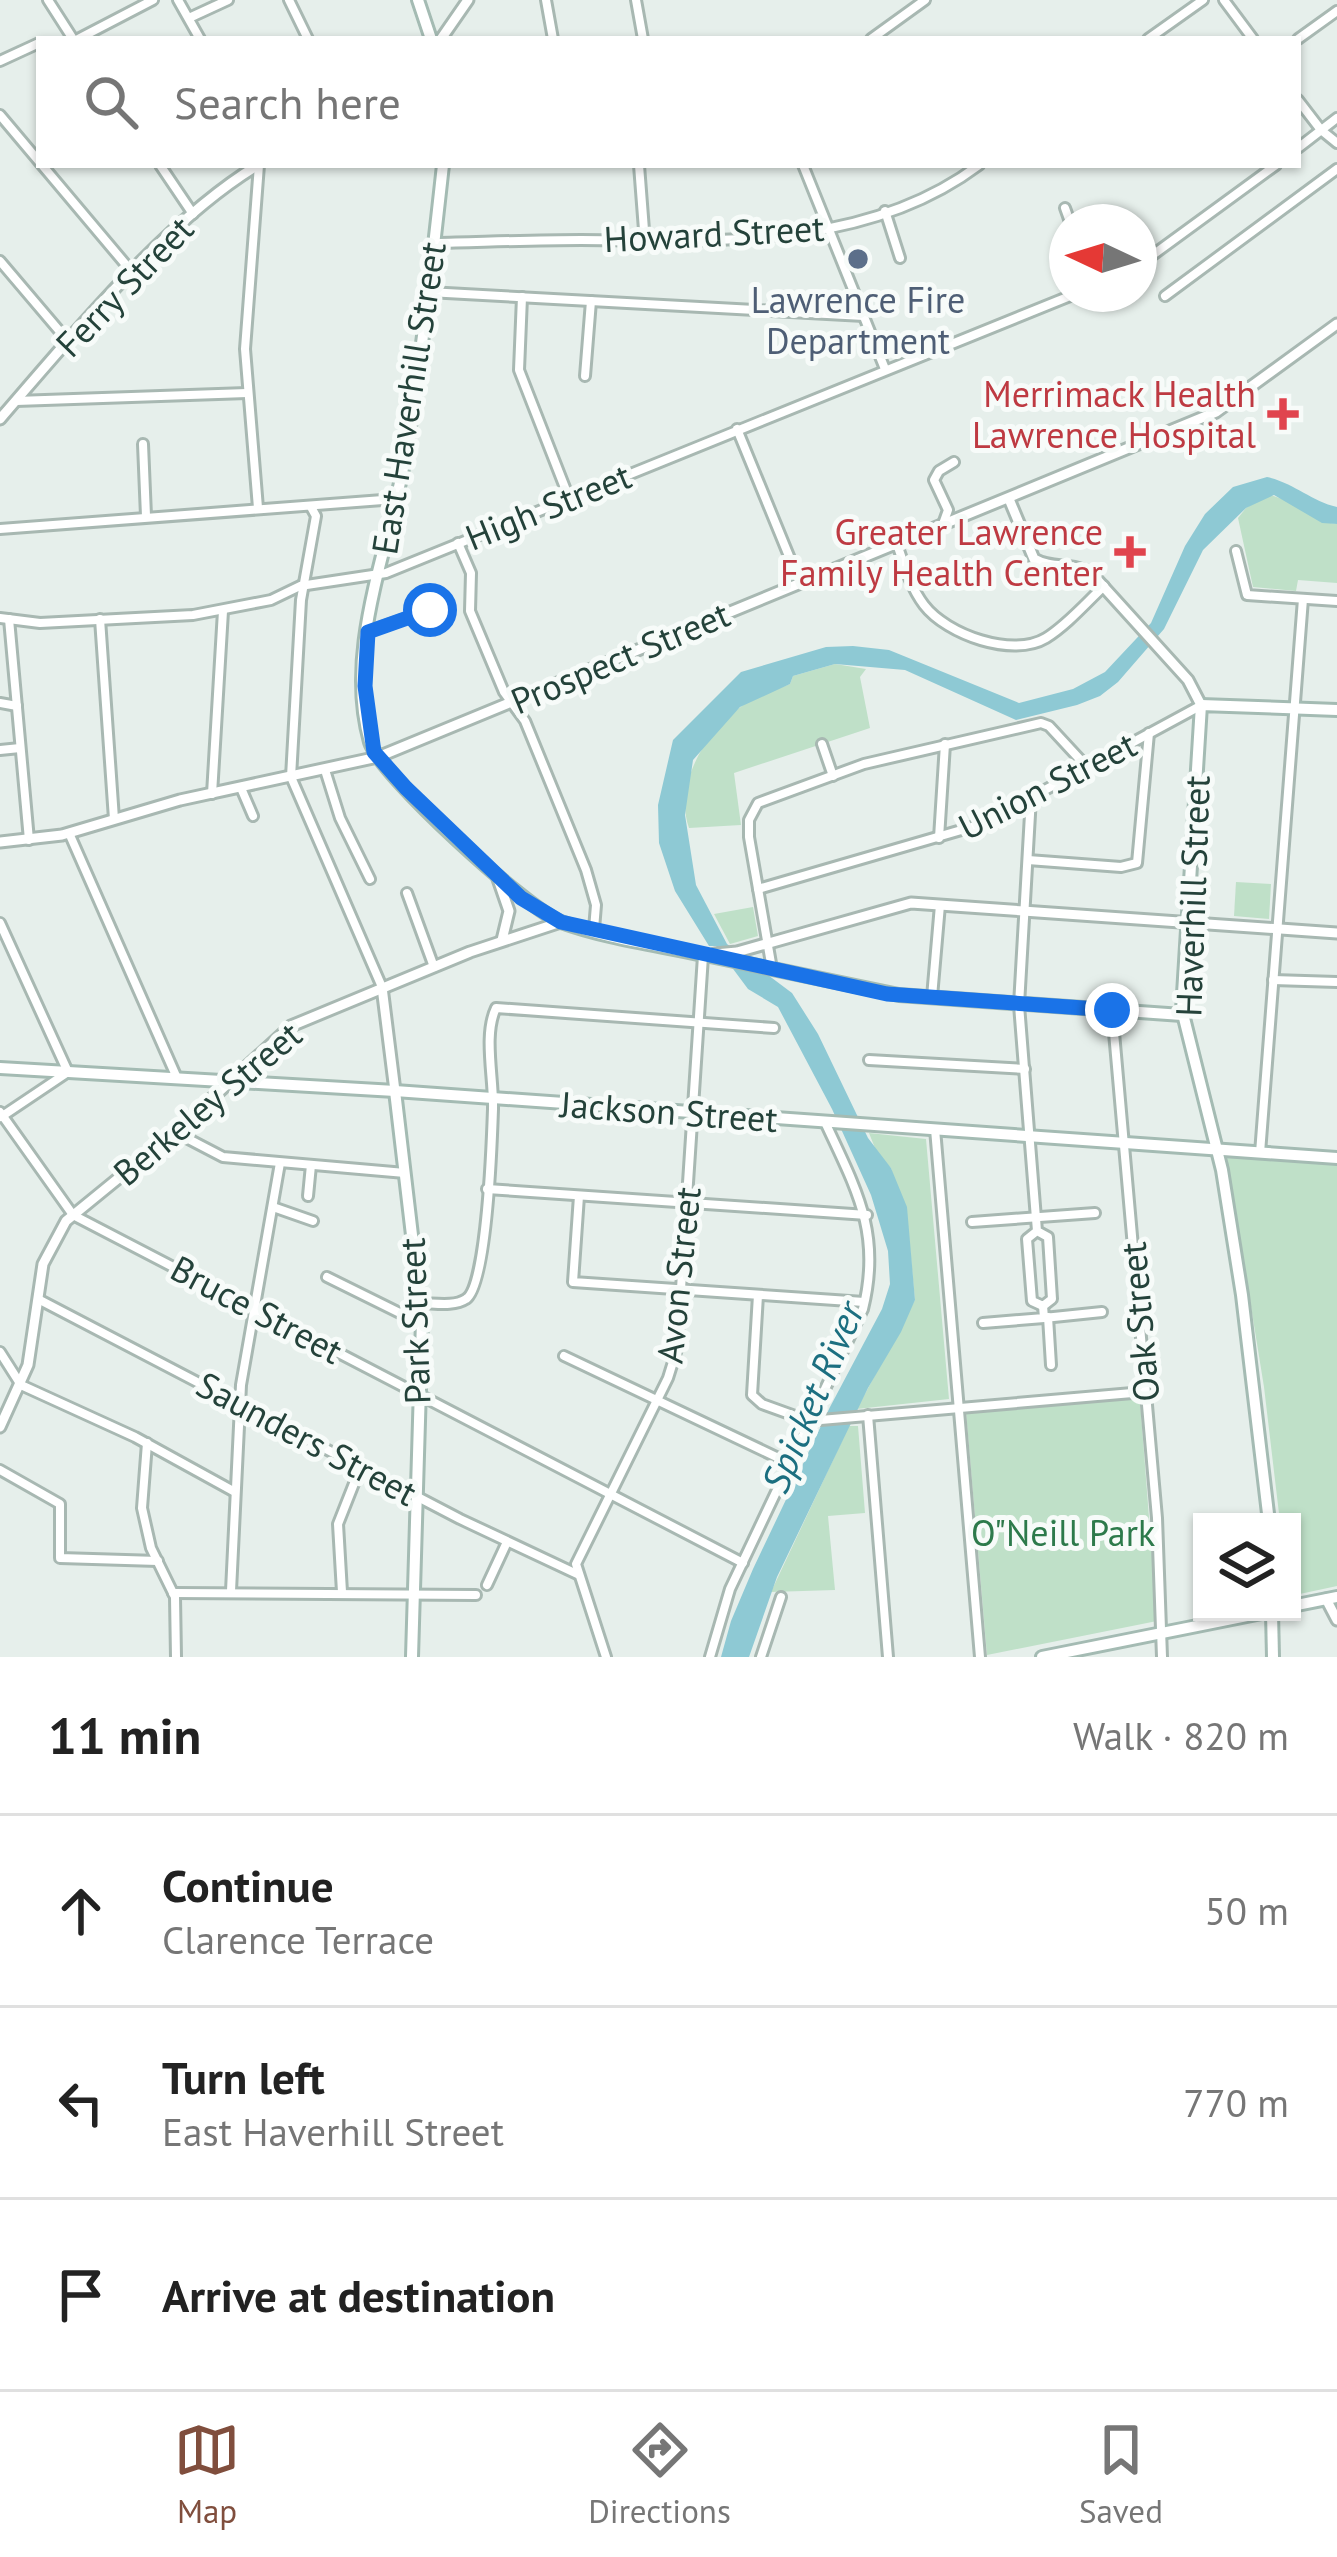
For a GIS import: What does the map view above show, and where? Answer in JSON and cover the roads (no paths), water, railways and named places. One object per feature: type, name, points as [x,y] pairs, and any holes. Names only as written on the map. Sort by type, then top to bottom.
[{"type":"main road","points":[[418,0],[430,36]]},
{"type":"main road","name":"East Haverhill Street","points":[[378,757],[370,742],[366,711],[368,632],[418,375],[443,168]]},
{"type":"main road","name":"Union Street","points":[[1202,705],[1337,710]]},
{"type":"main road","name":"Haverhill Street","points":[[1202,705],[1182,1015],[1217,1149],[1243,1295],[1268,1513]]},
{"type":"main road","points":[[378,757],[531,906],[561,922],[887,994],[1182,1015]]},
{"type":"main road","name":"Jackson Street","points":[[0,1068],[1337,1158]]},
{"type":"main road","name":"Park Street","points":[[395,1091],[422,1324],[412,1657]]},
{"type":"main road","points":[[1301,1604],[1332,1598]]},
{"type":"main road","points":[[1042,1657],[1225,1621]]},
{"type":"main road","points":[[1271,1621],[1273,1657]]},
{"type":"street","points":[[48,0],[73,36]]},
{"type":"street","points":[[81,36],[153,0]]},
{"type":"street","points":[[178,0],[198,36]]},
{"type":"street","points":[[189,18],[228,0]]},
{"type":"street","points":[[290,0],[307,36]]},
{"type":"street","points":[[443,36],[468,0]]},
{"type":"street","points":[[546,0],[552,36]]},
{"type":"street","points":[[636,0],[642,36]]},
{"type":"street","points":[[875,36],[925,0]]},
{"type":"street","points":[[1152,36],[1203,0]]},
{"type":"street","points":[[1224,0],[1251,36]]},
{"type":"street","points":[[1301,37],[1337,11]]},
{"type":"street","points":[[0,61],[36,44]]},
{"type":"street","points":[[1301,104],[1337,143]]},
{"type":"street","points":[[0,116],[36,159]]},
{"type":"street","points":[[1301,146],[1337,118]]},
{"type":"street","points":[[44,168],[133,274]]},
{"type":"street","points":[[162,168],[193,214]]},
{"type":"street","name":"Ferry Street","points":[[0,419],[68,340],[193,214],[255,168]]},
{"type":"street","points":[[258,508],[244,349],[259,168]]},
{"type":"street","points":[[639,168],[646,243]]},
{"type":"street","points":[[804,168],[885,369]]},
{"type":"street","name":"Howard Street","points":[[435,244],[646,243],[829,230],[955,183],[975,168]]},
{"type":"street","points":[[1157,253],[1272,168]]},
{"type":"street","points":[[1165,296],[1337,169]]},
{"type":"street","points":[[885,211],[900,258]]},
{"type":"street","points":[[2,268],[68,340]]},
{"type":"street","points":[[428,292],[864,316]]},
{"type":"street","points":[[522,297],[519,370],[569,498]]},
{"type":"street","points":[[586,376],[591,301]]},
{"type":"street","name":"High Street","points":[[4,618],[40,622],[223,611],[271,600],[303,585],[379,573],[1049,304]]},
{"type":"street","name":"Prospect Street","points":[[0,842],[69,833],[212,794],[378,757],[1216,412],[1337,324]]},
{"type":"street","points":[[16,401],[247,393]]},
{"type":"street","points":[[737,429],[800,583]]},
{"type":"street","points":[[143,444],[146,516]]},
{"type":"street","points":[[943,526],[948,510],[934,480],[954,462]]},
{"type":"street","points":[[0,529],[396,499]]},
{"type":"street","points":[[1009,499],[1034,559],[1053,566],[1078,566],[1103,586],[1198,693],[1202,705]]},
{"type":"street","points":[[311,507],[316,516],[303,585],[291,777],[382,987]]},
{"type":"street","points":[[458,543],[471,573],[470,611],[504,692],[525,721],[586,870],[596,905],[594,929]]},
{"type":"street","points":[[897,544],[911,583],[938,620],[996,643],[1031,644],[1048,637],[1103,586]]},
{"type":"street","points":[[1235,551],[1247,595],[1337,601]]},
{"type":"street","points":[[1260,1153],[1303,599]]},
{"type":"street","points":[[368,632],[430,610]]},
{"type":"street","points":[[212,794],[223,611]]},
{"type":"street","points":[[4,618],[28,840]]},
{"type":"street","points":[[100,619],[115,819]]},
{"type":"street","points":[[0,703],[16,706]]},
{"type":"street","name":"Union Street","points":[[758,889],[982,824],[1202,705]]},
{"type":"street","points":[[768,968],[748,837],[758,803],[945,743],[1041,723],[1086,766]]},
{"type":"street","points":[[1028,860],[1121,867],[1138,863],[1149,733]]},
{"type":"street","points":[[939,838],[945,743]]},
{"type":"street","points":[[822,744],[833,776]]},
{"type":"street","points":[[0,750],[20,748]]},
{"type":"street","points":[[325,770],[340,818],[370,879]]},
{"type":"street","points":[[241,788],[253,816]]},
{"type":"street","points":[[1031,797],[1019,1005],[1037,1231]]},
{"type":"street","points":[[69,833],[177,1078]]},
{"type":"street","points":[[496,874],[508,900],[502,940]]},
{"type":"street","points":[[406,893],[434,967]]},
{"type":"street","points":[[708,955],[737,952],[891,907],[940,905],[1337,933]]},
{"type":"street","points":[[932,998],[940,905]]},
{"type":"street","points":[[0,922],[68,1072],[1,1115]]},
{"type":"street","name":"Berkeley Street","points":[[0,1427],[30,1357],[50,1246],[74,1215],[175,1132],[291,1026],[502,940],[561,922]]},
{"type":"street","name":"Avon Street","points":[[577,1574],[578,1553],[658,1399],[677,1349],[699,1022],[708,955]]},
{"type":"street","points":[[1273,980],[1337,982]]},
{"type":"street","name":"Park Street","points":[[382,987],[395,1091]]},
{"type":"street","points":[[421,1303],[452,1304],[468,1299],[476,1287],[482,1261],[493,1099],[490,1024],[496,1008],[774,1028]]},
{"type":"street","name":"Oak Street","points":[[1112,1010],[1156,1513],[1162,1657]]},
{"type":"street","points":[[869,1060],[1025,1069]]},
{"type":"street","name":"Bruce Street","points":[[1,1115],[74,1215],[743,1563]]},
{"type":"street","points":[[710,1657],[720,1616],[864,1302],[872,1258],[866,1215],[828,1122]]},
{"type":"street","points":[[935,1129],[980,1657]]},
{"type":"street","points":[[175,1132],[223,1157],[405,1173]]},
{"type":"street","points":[[231,1591],[239,1402],[280,1163]]},
{"type":"street","points":[[308,1196],[311,1165]]},
{"type":"street","points":[[487,1189],[866,1215]]},
{"type":"street","points":[[579,1196],[573,1282],[864,1302]]},
{"type":"street","points":[[274,1208],[314,1221]]},
{"type":"street","points":[[972,1222],[1095,1214]]},
{"type":"street","points":[[1037,1231],[1027,1239],[1032,1301],[1043,1306]]},
{"type":"street","points":[[1037,1231],[1048,1237],[1052,1299],[1043,1306]]},
{"type":"street","points":[[327,1276],[422,1324]]},
{"type":"street","points":[[758,1295],[752,1395],[808,1421],[1144,1392]]},
{"type":"street","name":"Saunders Street","points":[[38,1299],[577,1574]]},
{"type":"street","points":[[1043,1306],[1051,1364]]},
{"type":"street","points":[[983,1323],[1102,1312]]},
{"type":"street","points":[[0,1352],[21,1384],[147,1443],[235,1492]]},
{"type":"street","points":[[564,1356],[789,1463]]},
{"type":"street","points":[[862,1416],[888,1657]]},
{"type":"street","points":[[147,1443],[142,1508],[145,1530],[173,1593],[176,1657]]},
{"type":"street","points":[[0,1470],[60,1504],[60,1558],[158,1561]]},
{"type":"street","points":[[342,1592],[338,1524],[355,1481]]},
{"type":"street","points":[[487,1585],[507,1542]]},
{"type":"street","points":[[577,1574],[601,1656]]},
{"type":"street","points":[[173,1593],[476,1594]]},
{"type":"street","points":[[761,1657],[781,1597]]},
{"type":"street","points":[[1332,1598],[1337,1620]]},
{"type":"water","points":[[1267,477],[1337,507],[1337,524],[1322,523],[1274,495],[1246,508],[1203,550],[1164,629],[1100,696],[1016,720],[905,670],[835,664],[793,676],[790,684],[740,707],[693,760],[685,815],[696,885],[727,944],[792,993],[818,1034],[868,1138],[891,1168],[907,1207],[915,1300],[777,1577],[749,1657],[721,1657],[753,1569],[882,1309],[890,1284],[888,1251],[871,1195],[778,1007],[748,989],[716,946],[709,946],[675,891],[659,843],[658,805],[673,740],[741,672],[826,647],[889,650],[1019,703],[1073,689],[1105,672],[1151,623],[1185,546],[1205,514],[1233,487]]},
{"type":"place","name":"Lawrence Fire Department","points":[[858,259]]},
{"type":"place","name":"Merrimack Health Lawrence Hospital","points":[[1283,414]]},
{"type":"place","name":"Greater Lawrence Family Health Center","points":[[1130,552]]},
{"type":"water label","name":"Spicket River","points":[[812,1397]]},
{"type":"park label","name":"O\"Neill Park","points":[[1063,1532]]}]
